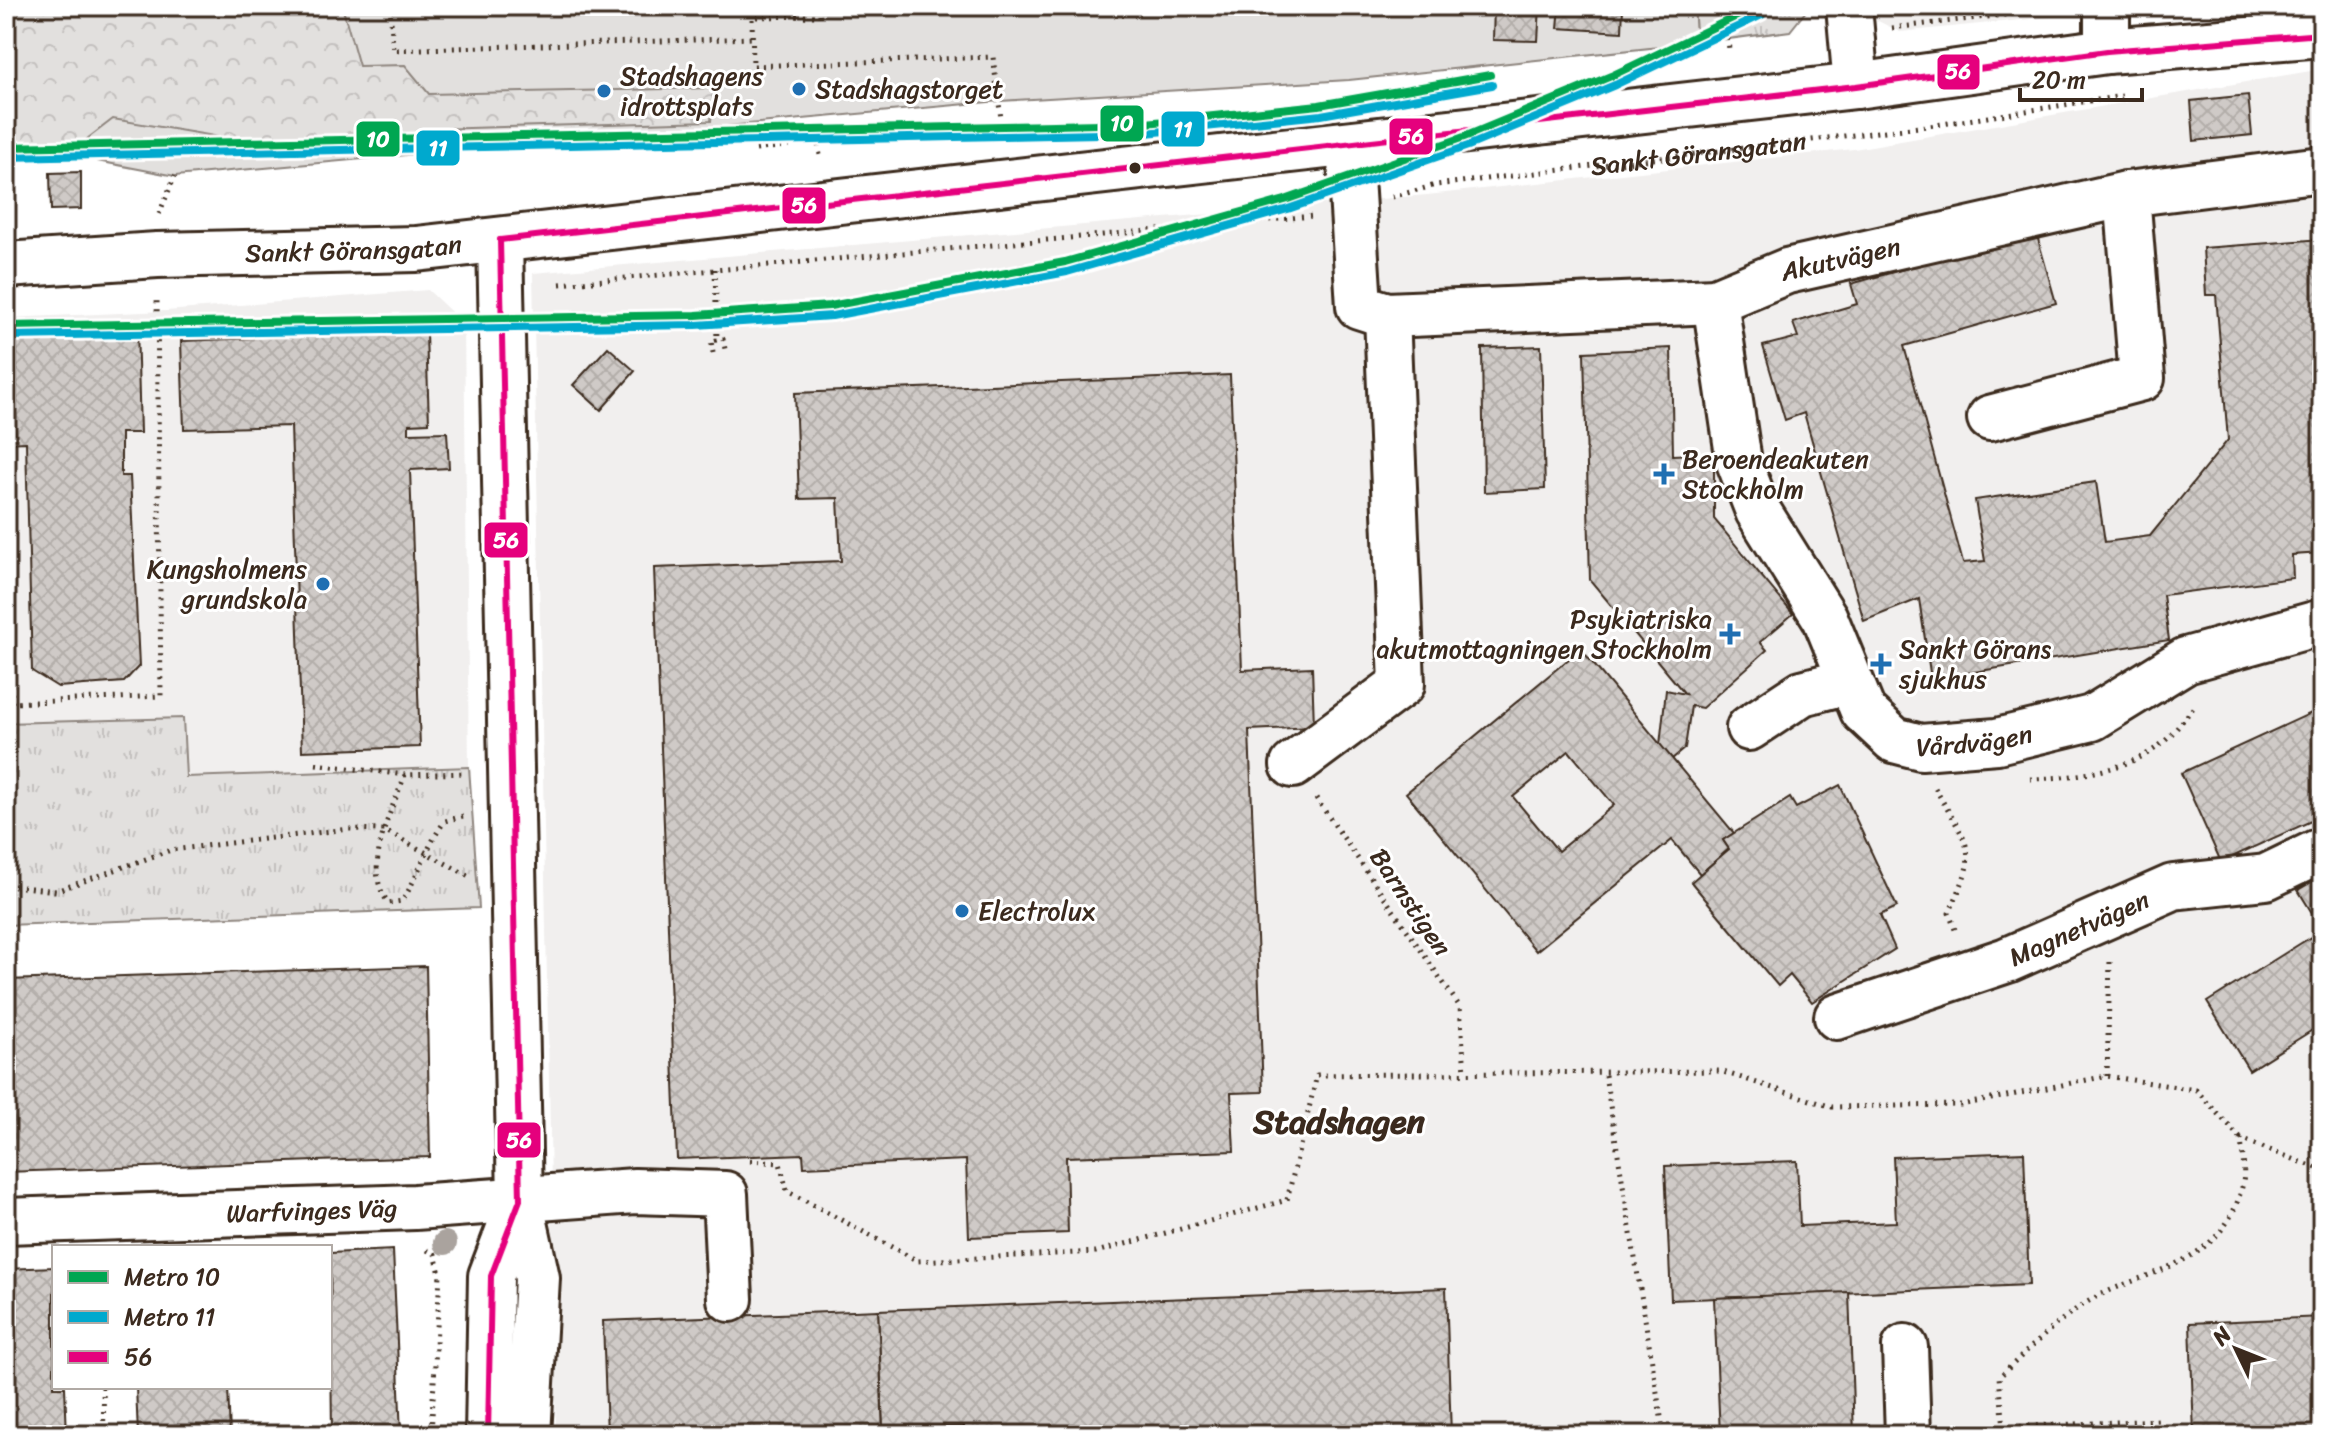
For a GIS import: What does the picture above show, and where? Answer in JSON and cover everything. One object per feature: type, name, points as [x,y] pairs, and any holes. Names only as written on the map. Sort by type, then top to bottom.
[{"type":"street","points":[[2088,7],[2107,51]]},
{"type":"street","points":[[1850,19],[1856,86]]},
{"type":"street","name":"Sankt Göransgatan","points":[[6,265],[157,255],[416,249],[1856,86],[2107,51],[2322,34]]},
{"type":"street","points":[[1293,765],[1402,684],[1373,310],[1353,212],[1349,145]]},
{"type":"street","name":"Akutvägen","points":[[1373,310],[1715,301],[1787,271],[2127,194],[2322,169]]},
{"type":"street","points":[[1990,418],[2142,378],[2127,194]]},
{"type":"street","points":[[500,240],[520,1200],[537,1278],[528,1435]]},
{"type":"street","name":"Vårdvägen","points":[[1715,301],[1739,462],[1758,511],[1825,618],[1863,711],[1894,740],[1921,747],[1997,741],[2092,718],[2186,660],[2322,622]]},
{"type":"street","points":[[1749,728],[1802,693],[1849,681]]},
{"type":"street","name":"Magnetvägen","points":[[1837,1017],[2007,960],[2173,887],[2266,877],[2322,850]]},
{"type":"street","name":"Warfvinges Väg","points":[[6,1221],[415,1207],[635,1191],[725,1194],[730,1299]]},
{"type":"street","points":[[488,1435],[491,1276],[520,1200]]},
{"type":"street","points":[[1905,1347],[1908,1434]]},
{"type":"path","points":[[390,6],[393,50],[753,38]]},
{"type":"path","points":[[819,6],[820,16],[752,17],[753,66],[993,57],[1002,125]]},
{"type":"path","points":[[1725,6],[1729,50]]},
{"type":"path","points":[[1850,19],[2088,7]]},
{"type":"path","name":"Sankt Göransgatan","points":[[560,284],[1353,212],[1419,187],[2046,109]]},
{"type":"path","points":[[756,150],[816,143],[820,155]]},
{"type":"path","points":[[157,218],[175,176]]},
{"type":"path","points":[[715,269],[717,340]]},
{"type":"path","points":[[6,525],[12,703],[161,696],[158,294]]},
{"type":"path","points":[[713,353],[711,341],[723,339],[725,349]]},
{"type":"path","points":[[316,764],[405,775],[465,773]]},
{"type":"path","name":"Barnstigen","points":[[1293,765],[1460,1007],[1465,1072]]},
{"type":"path","points":[[405,775],[384,830],[379,859],[380,885],[389,903],[402,901],[415,882],[426,852],[445,821],[467,815]]},
{"type":"path","points":[[1932,783],[1969,848],[1969,870],[1949,913]]},
{"type":"path","points":[[6,885],[56,891],[171,850],[349,829],[384,830],[469,876]]},
{"type":"path","points":[[2107,1076],[2112,914]]},
{"type":"path","points":[[757,1161],[780,1163],[787,1191],[918,1261],[1096,1252],[1287,1200],[1317,1075],[1465,1072],[1605,1075],[1720,1071],[1832,1107],[1961,1105],[2107,1076],[2196,1090],[2241,1139],[2322,1170]]},
{"type":"path","points":[[1605,1075],[1664,1435]]},
{"type":"path","points":[[2004,1428],[1999,1377],[2097,1296],[2192,1258],[2226,1225],[2243,1186],[2241,1139]]},
{"type":"path","points":[[415,1245],[435,1254],[440,1274],[431,1435]]},
{"type":"path","points":[[103,1389],[104,1435]]},
{"type":"path","points":[[1908,1434],[2159,1420]]},
{"type":"shaded area","points":[[1848,6],[2161,6],[1900,32]]},
{"type":"shaded area","points":[[2322,69],[2322,1435],[556,1435],[533,273],[1427,195],[1854,149]]},
{"type":"shaded area","name":"Kungsholmens grundskola","points":[[428,290],[464,324],[469,767],[185,777],[183,718],[6,723],[6,318],[166,311]]},
{"type":"green space","name":"Stadshagens idrottsplats","points":[[6,6],[1694,6],[1697,43],[1349,80],[1000,101],[175,176],[66,155],[6,36]]},
{"type":"green space","points":[[6,6],[342,6],[359,66],[405,65],[429,94],[714,88],[711,121],[436,129],[373,150],[304,151],[113,119],[66,155],[6,161]]},
{"type":"green space","points":[[1694,6],[1810,6],[1790,31],[1697,43]]},
{"type":"green space","points":[[183,718],[186,777],[469,767],[479,908],[6,925],[6,723]]},
{"type":"building","points":[[1494,6],[1540,6],[1538,41],[1493,40]]},
{"type":"building","points":[[1560,6],[1623,6],[1622,32],[1558,28]]},
{"type":"building","points":[[2248,95],[2252,135],[2194,141],[2191,101]]},
{"type":"building","points":[[81,172],[81,209],[51,210],[50,173]]},
{"type":"building","points":[[2036,232],[2056,303],[1904,346],[1963,563],[1985,561],[1975,500],[2096,482],[2105,542],[2150,536],[2228,440],[2216,295],[2206,295],[2203,248],[2322,239],[2322,553],[2292,555],[2293,578],[2163,595],[2169,640],[1931,679],[1919,599],[1864,621],[1804,413],[1785,420],[1763,346],[1798,337],[1793,323],[1857,304],[1851,284]]},
{"type":"building","points":[[405,314],[406,333],[426,333],[429,423],[409,424],[409,433],[447,432],[449,468],[410,470],[420,747],[302,751],[291,426],[184,429],[181,341],[287,337],[287,319]]},
{"type":"building","points":[[137,326],[140,433],[121,433],[121,476],[130,476],[139,666],[124,682],[58,687],[32,671],[26,442],[6,443],[6,331]]},
{"type":"building","points":[[1541,346],[1545,489],[1484,492],[1482,348]]},
{"type":"building","points":[[608,347],[635,371],[601,410],[573,385]]},
{"type":"building","points":[[1671,348],[1673,455],[1714,453],[1714,519],[1793,614],[1760,642],[1767,650],[1702,708],[1691,706],[1685,748],[1672,759],[1660,745],[1666,690],[1685,694],[1590,580],[1584,352]]},
{"type":"building","name":"Electrolux","points":[[1230,375],[1242,670],[1312,667],[1314,727],[1249,730],[1263,1092],[1231,1093],[1234,1151],[1066,1157],[1068,1233],[969,1237],[966,1160],[804,1167],[803,1154],[677,1159],[654,568],[841,561],[838,498],[799,499],[795,393]]},
{"type":"building","points":[[1581,649],[1734,833],[1723,840],[1729,849],[1700,874],[1672,840],[1536,951],[1406,793]],"holes":[[[1569,751],[1614,805],[1558,851],[1513,797]]]},
{"type":"building","points":[[2322,708],[2322,816],[2221,862],[2181,773]]},
{"type":"building","points":[[1840,785],[1897,907],[1880,915],[1895,949],[1812,1002],[1790,975],[1778,986],[1691,882],[1729,849],[1723,840],[1790,798],[1796,808]]},
{"type":"building","points":[[2322,876],[2322,929],[2298,890]]},
{"type":"building","points":[[2322,930],[2322,1024],[2249,1070],[2207,1002]]},
{"type":"building","points":[[426,966],[430,1157],[6,1172],[6,980]]},
{"type":"building","points":[[2024,1152],[2029,1285],[1671,1300],[1665,1166],[1797,1161],[1800,1226],[1896,1222],[1893,1157]]},
{"type":"building","points":[[393,1250],[401,1435],[332,1435],[332,1253]]},
{"type":"building","points":[[52,1267],[52,1389],[65,1389],[67,1435],[6,1435],[6,1269]]},
{"type":"building","points":[[1446,1288],[1451,1435],[964,1435],[964,1426],[883,1429],[878,1310]]},
{"type":"building","points":[[1849,1292],[1854,1435],[1720,1435],[1714,1298]]},
{"type":"building","points":[[878,1310],[883,1435],[607,1435],[603,1321]]},
{"type":"building","points":[[2322,1317],[2322,1435],[2194,1435],[2190,1323]]},
{"type":"building","points":[[136,1389],[228,1389],[230,1435],[138,1435]]},
{"type":"metro line","name":"10","points":[[6,326],[696,315],[830,306],[1065,262],[1285,200],[1464,137],[1611,76],[1758,6]]},
{"type":"metro line","name":"11","points":[[6,336],[696,325],[832,316],[1067,272],[1288,209],[1468,146],[1615,85],[1762,15]]},
{"type":"metro line","name":"10","points":[[6,147],[1146,123],[1319,105],[1490,75]]},
{"type":"metro line","name":"11","points":[[6,157],[1146,133],[1321,115],[1492,85]]},
{"type":"transit line","name":"56","points":[[500,240],[1856,86],[2107,51],[2322,34]]},
{"type":"transit line","name":"56","points":[[488,1435],[491,1276],[520,1200],[500,240]]},
{"type":"place","name":"Stadshagstorget","points":[[799,89]]},
{"type":"place","name":"Stadshagens idrottsplats","points":[[604,91]]},
{"type":"place","name":"Beroendeakuten Stockholm","points":[[1664,474]]},
{"type":"place","name":"Kungsholmens grundskola","points":[[323,584]]},
{"type":"place","name":"Psykiatriska akutmottagningen Stockholm","points":[[1730,634]]},
{"type":"place","name":"Sankt Görans sjukhus","points":[[1881,664]]},
{"type":"place","name":"Electrolux","points":[[962,911]]},
{"type":"district","name":"Stadshagen","points":[[1339,1121]]}]
